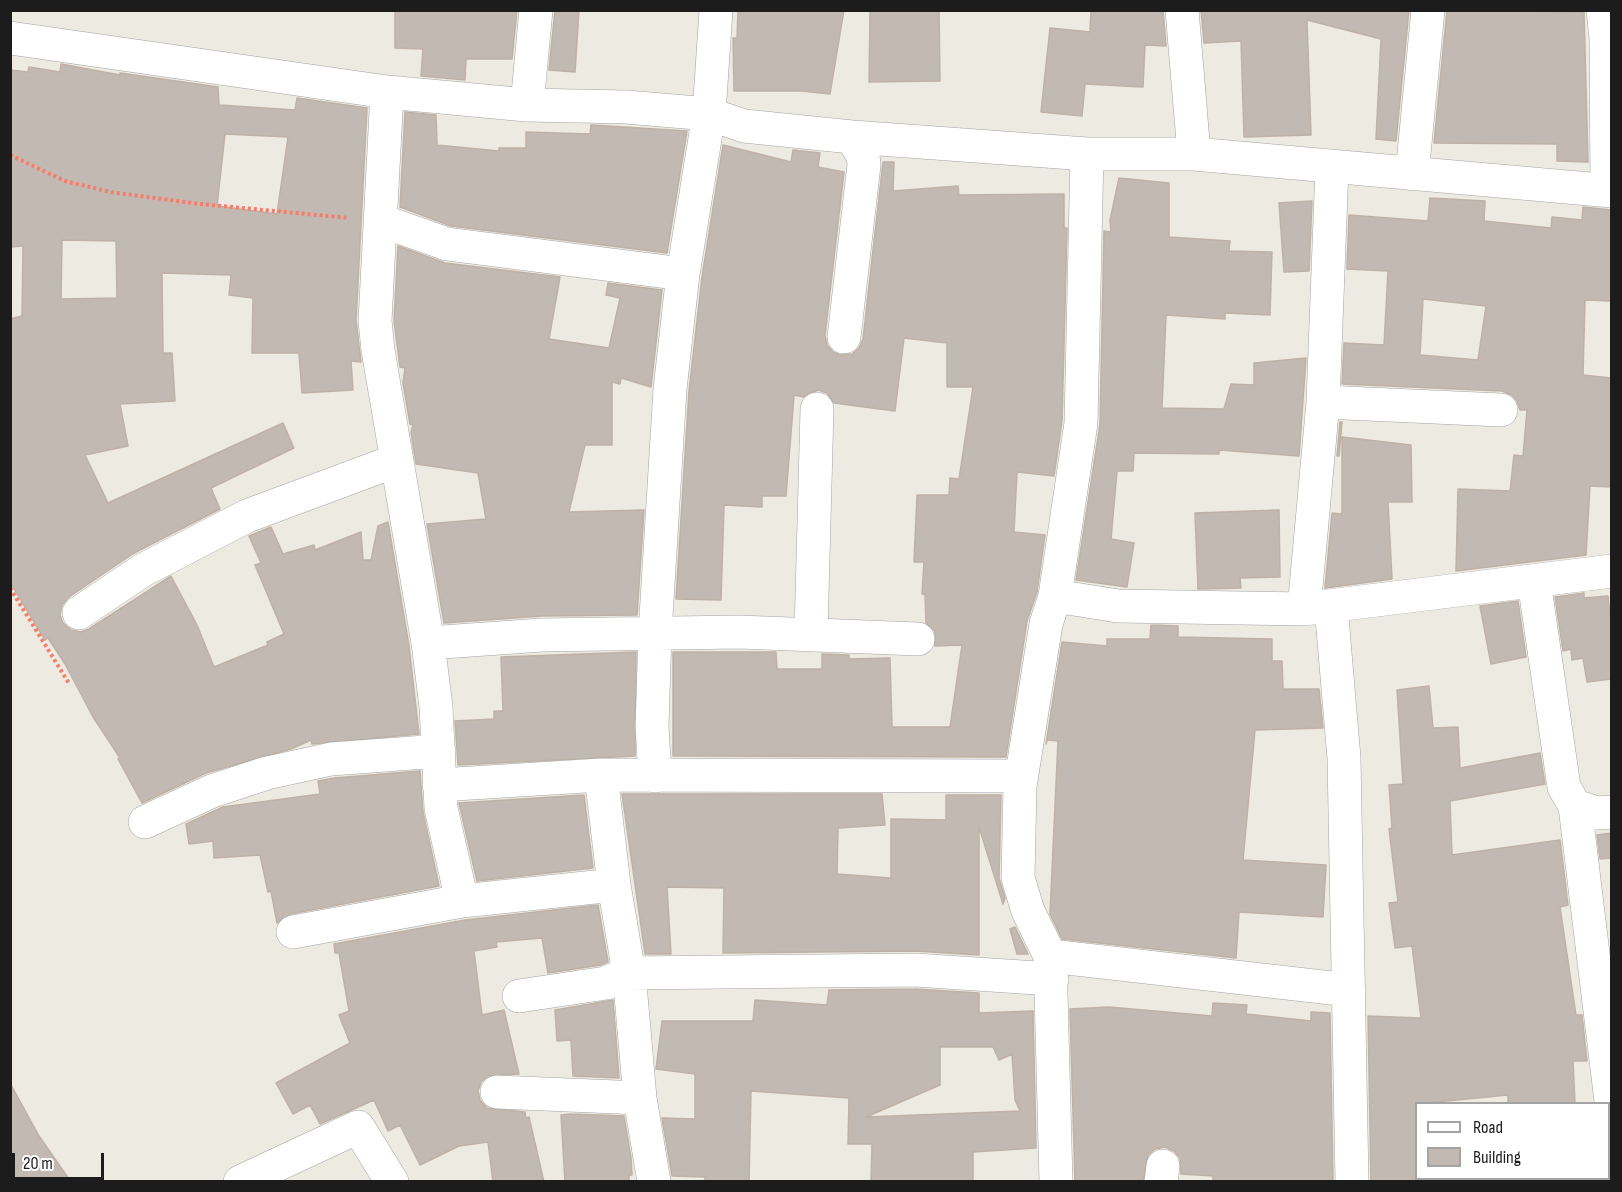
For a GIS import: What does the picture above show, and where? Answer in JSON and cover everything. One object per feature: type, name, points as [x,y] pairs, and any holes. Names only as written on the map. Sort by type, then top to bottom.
[{"type":"street","points":[[528,105],[536,10]]},
{"type":"street","points":[[655,776],[652,727],[655,633],[670,389],[683,274],[709,114],[716,10]]},
{"type":"street","points":[[1182,10],[1194,154]]},
{"type":"street","points":[[1412,174],[1428,10]]},
{"type":"street","points":[[10,38],[387,92],[528,105],[626,107],[709,114],[744,126],[852,137],[1087,154],[1194,154],[1609,190],[1606,38],[1603,10]]},
{"type":"street","points":[[387,92],[375,321],[395,460],[428,643],[443,817],[462,901]]},
{"type":"street","points":[[844,338],[864,165],[863,156],[852,137]]},
{"type":"street","points":[[1056,1182],[1051,968],[1028,911],[1018,878],[1022,776],[1046,624],[1055,596],[1081,423],[1087,154]]},
{"type":"street","points":[[1332,167],[1317,607],[1344,758],[1352,1182]]},
{"type":"street","points":[[382,221],[447,244],[683,274]]},
{"type":"street","points":[[1323,402],[1501,410]]},
{"type":"street","points":[[811,633],[817,409]]},
{"type":"street","points":[[79,613],[143,570],[247,516],[395,460]]},
{"type":"street","points":[[1055,596],[1118,606],[1317,607],[1611,571]]},
{"type":"street","points":[[1534,580],[1564,787],[1575,806],[1611,1109]]},
{"type":"street","points":[[428,643],[542,635],[655,633],[811,633],[918,639]]},
{"type":"street","points":[[146,822],[212,791],[267,772],[331,759],[439,751]]},
{"type":"street","points":[[439,785],[602,775],[1022,776]]},
{"type":"street","points":[[602,775],[614,885],[629,973],[640,1098],[654,1182]]},
{"type":"street","points":[[1575,806],[1596,813],[1611,812]]},
{"type":"street","points":[[293,932],[462,901],[614,885]]},
{"type":"street","points":[[519,996],[606,983],[629,973],[1051,968],[1349,990]]},
{"type":"street","points":[[496,1092],[640,1098]]},
{"type":"street","points":[[240,1182],[358,1127],[392,1182]]},
{"type":"path","points":[[10,154],[65,182],[110,192],[189,203],[382,221]]},
{"type":"path","points":[[10,588],[70,685]]},
{"type":"building","points":[[395,10],[517,10],[512,59],[466,59],[465,80],[421,76],[423,49],[395,48]]},
{"type":"building","points":[[555,10],[579,10],[575,72],[549,70]]},
{"type":"building","points":[[738,10],[844,10],[830,94],[802,91],[734,91],[733,38],[737,38]]},
{"type":"building","points":[[870,10],[939,10],[940,81],[869,82]]},
{"type":"building","points":[[1091,10],[1163,10],[1166,46],[1145,45],[1143,87],[1085,84],[1082,116],[1041,112],[1050,28],[1090,32]]},
{"type":"building","points":[[1201,10],[1409,10],[1396,141],[1376,139],[1381,39],[1307,20],[1311,135],[1244,137],[1241,41],[1204,43]]},
{"type":"building","points":[[1447,10],[1584,12],[1588,162],[1557,161],[1557,144],[1434,143]]},
{"type":"building","points":[[61,64],[120,75],[120,73],[218,87],[219,105],[295,110],[297,98],[367,108],[356,320],[361,362],[351,361],[353,390],[302,393],[299,353],[252,353],[253,298],[229,295],[231,275],[162,273],[163,353],[172,353],[175,401],[120,404],[128,446],[85,455],[108,503],[283,423],[294,448],[211,488],[220,509],[134,553],[69,597],[62,605],[60,615],[63,623],[71,630],[81,632],[89,629],[171,576],[197,625],[214,667],[268,645],[267,642],[284,634],[255,565],[261,563],[249,536],[271,527],[283,554],[314,545],[315,550],[361,532],[363,560],[371,560],[378,526],[388,522],[409,646],[419,734],[312,744],[311,740],[291,749],[206,773],[142,803],[118,759],[120,758],[93,717],[65,664],[48,638],[45,640],[10,582],[10,319],[22,316],[23,246],[10,247],[10,70],[28,72],[29,67],[60,72]],"holes":[[[225,134],[288,137],[277,214],[217,206]],[[62,240],[116,241],[117,298],[61,299]]]},
{"type":"building","points":[[405,112],[436,115],[437,145],[499,151],[499,148],[526,148],[526,132],[590,134],[591,125],[687,131],[667,253],[451,226],[400,207]]},
{"type":"building","points":[[723,145],[791,162],[793,150],[820,153],[818,167],[844,172],[825,335],[827,345],[833,352],[841,355],[852,354],[859,348],[863,339],[883,162],[894,162],[893,191],[958,186],[959,195],[1064,194],[1064,228],[1067,228],[1062,421],[1054,476],[1017,472],[1014,532],[1045,535],[1037,592],[1027,621],[1006,757],[673,756],[673,652],[776,652],[777,669],[822,669],[822,654],[849,655],[849,659],[890,658],[892,727],[950,727],[962,645],[935,646],[935,631],[926,623],[925,594],[922,594],[924,562],[914,562],[917,495],[949,495],[950,478],[959,479],[973,387],[947,387],[947,343],[904,338],[895,411],[834,403],[827,393],[818,390],[803,397],[794,395],[786,496],[762,496],[762,507],[724,505],[721,600],[676,599],[689,391],[702,277]]},
{"type":"building","points":[[1119,178],[1169,183],[1169,237],[1230,241],[1229,251],[1272,252],[1270,315],[1225,313],[1225,319],[1166,315],[1162,408],[1224,409],[1231,384],[1254,385],[1254,363],[1306,358],[1299,456],[1219,450],[1219,454],[1134,453],[1133,471],[1117,471],[1111,539],[1134,543],[1127,587],[1076,580],[1100,424],[1104,231],[1111,232],[1110,220]]},
{"type":"building","points":[[1430,198],[1485,201],[1484,221],[1551,228],[1552,217],[1582,220],[1583,207],[1611,210],[1611,301],[1585,300],[1583,375],[1611,378],[1611,487],[1590,486],[1586,555],[1456,571],[1458,489],[1510,491],[1514,455],[1523,456],[1527,410],[1520,410],[1512,395],[1502,391],[1342,384],[1344,343],[1384,345],[1388,271],[1347,269],[1349,215],[1428,221]],"holes":[[[1423,299],[1486,306],[1478,360],[1420,355]]]},
{"type":"building","points":[[1312,201],[1309,271],[1284,272],[1279,203]]},
{"type":"building","points":[[398,246],[445,263],[560,277],[549,339],[609,348],[620,298],[606,295],[608,283],[662,290],[651,387],[621,378],[620,384],[612,382],[612,445],[585,445],[569,512],[644,510],[637,615],[542,616],[444,623],[427,524],[486,519],[478,473],[416,464],[411,433],[413,425],[410,424],[403,383],[405,368],[400,367],[394,321]]},
{"type":"building","points":[[1340,422],[1342,422],[1339,456],[1337,456]]},
{"type":"building","points":[[1342,437],[1411,445],[1412,502],[1388,502],[1392,579],[1325,588],[1332,513],[1342,514]]},
{"type":"building","points":[[1279,510],[1280,577],[1240,578],[1241,588],[1198,589],[1195,513]]},
{"type":"building","points":[[1584,593],[1584,598],[1608,596],[1611,625],[1611,679],[1587,682],[1583,658],[1572,660],[1571,649],[1563,651],[1555,597]]},
{"type":"building","points":[[1518,601],[1526,657],[1491,664],[1480,606]]},
{"type":"building","points":[[1151,625],[1178,626],[1178,637],[1272,639],[1272,661],[1282,661],[1283,689],[1319,689],[1323,728],[1255,730],[1243,860],[1326,865],[1323,917],[1239,912],[1236,958],[1062,939],[1050,914],[1058,741],[1047,740],[1046,744],[1062,642],[1107,646],[1107,639],[1150,639]]},
{"type":"building","points":[[636,652],[635,756],[458,765],[455,721],[494,719],[494,711],[503,711],[501,657]]},
{"type":"building","points":[[1429,686],[1433,728],[1458,727],[1460,768],[1540,753],[1545,784],[1450,801],[1452,855],[1560,840],[1568,905],[1560,907],[1576,1015],[1582,1015],[1587,1061],[1573,1061],[1575,1102],[1508,1102],[1508,1095],[1415,1102],[1416,1182],[1371,1182],[1368,1016],[1421,1018],[1412,946],[1395,948],[1389,903],[1398,902],[1389,829],[1392,828],[1389,785],[1403,784],[1397,690]]},
{"type":"building","points":[[420,771],[423,812],[439,886],[290,914],[277,923],[271,891],[268,892],[260,855],[214,858],[213,841],[189,844],[186,824],[223,807],[320,794],[318,781],[334,778]]},
{"type":"building","points":[[622,794],[882,794],[885,825],[838,828],[837,874],[891,878],[891,819],[946,820],[946,795],[1001,795],[999,878],[1005,898],[1003,904],[979,827],[979,955],[915,951],[723,953],[724,888],[667,887],[671,954],[645,954]]},
{"type":"building","points":[[584,795],[593,868],[477,881],[459,803]]},
{"type":"building","points":[[1611,833],[1611,858],[1600,859],[1597,835]]},
{"type":"building","points":[[598,905],[608,962],[601,965],[548,973],[542,938],[496,942],[497,947],[474,951],[482,1015],[504,1010],[519,1074],[488,1076],[481,1082],[478,1091],[480,1100],[487,1108],[525,1112],[526,1118],[529,1117],[544,1182],[493,1182],[488,1142],[459,1146],[420,1165],[400,1125],[388,1131],[374,1100],[320,1124],[310,1105],[293,1114],[276,1083],[350,1043],[339,1015],[349,1011],[339,953],[335,953],[334,944],[465,920]]},
{"type":"building","points":[[1015,927],[1028,954],[1017,954],[1010,929]]},
{"type":"building","points":[[914,989],[979,993],[979,1013],[1033,1011],[1036,1148],[973,1152],[973,1182],[871,1182],[872,1144],[848,1144],[849,1098],[751,1091],[749,1182],[705,1182],[705,1177],[672,1176],[662,1118],[695,1119],[695,1074],[656,1069],[662,1021],[753,1021],[755,1000],[827,1005],[829,990]],"holes":[[[940,1047],[993,1047],[999,1060],[1012,1054],[1015,1100],[1020,1111],[866,1117],[940,1085]]]},
{"type":"building","points":[[613,1000],[619,1078],[573,1076],[571,1040],[557,1041],[555,1010]]},
{"type":"building","points":[[1213,1003],[1247,1005],[1246,1014],[1311,1021],[1311,1012],[1330,1013],[1333,1182],[1213,1182],[1213,1176],[1181,1174],[1180,1158],[1174,1151],[1165,1147],[1155,1149],[1148,1155],[1143,1182],[1075,1182],[1070,1009],[1109,1007],[1212,1016]]},
{"type":"building","points":[[10,1083],[39,1136],[71,1182],[10,1182]]},
{"type":"building","points":[[561,1115],[624,1116],[631,1158],[632,1175],[629,1175],[629,1182],[565,1182]]}]
